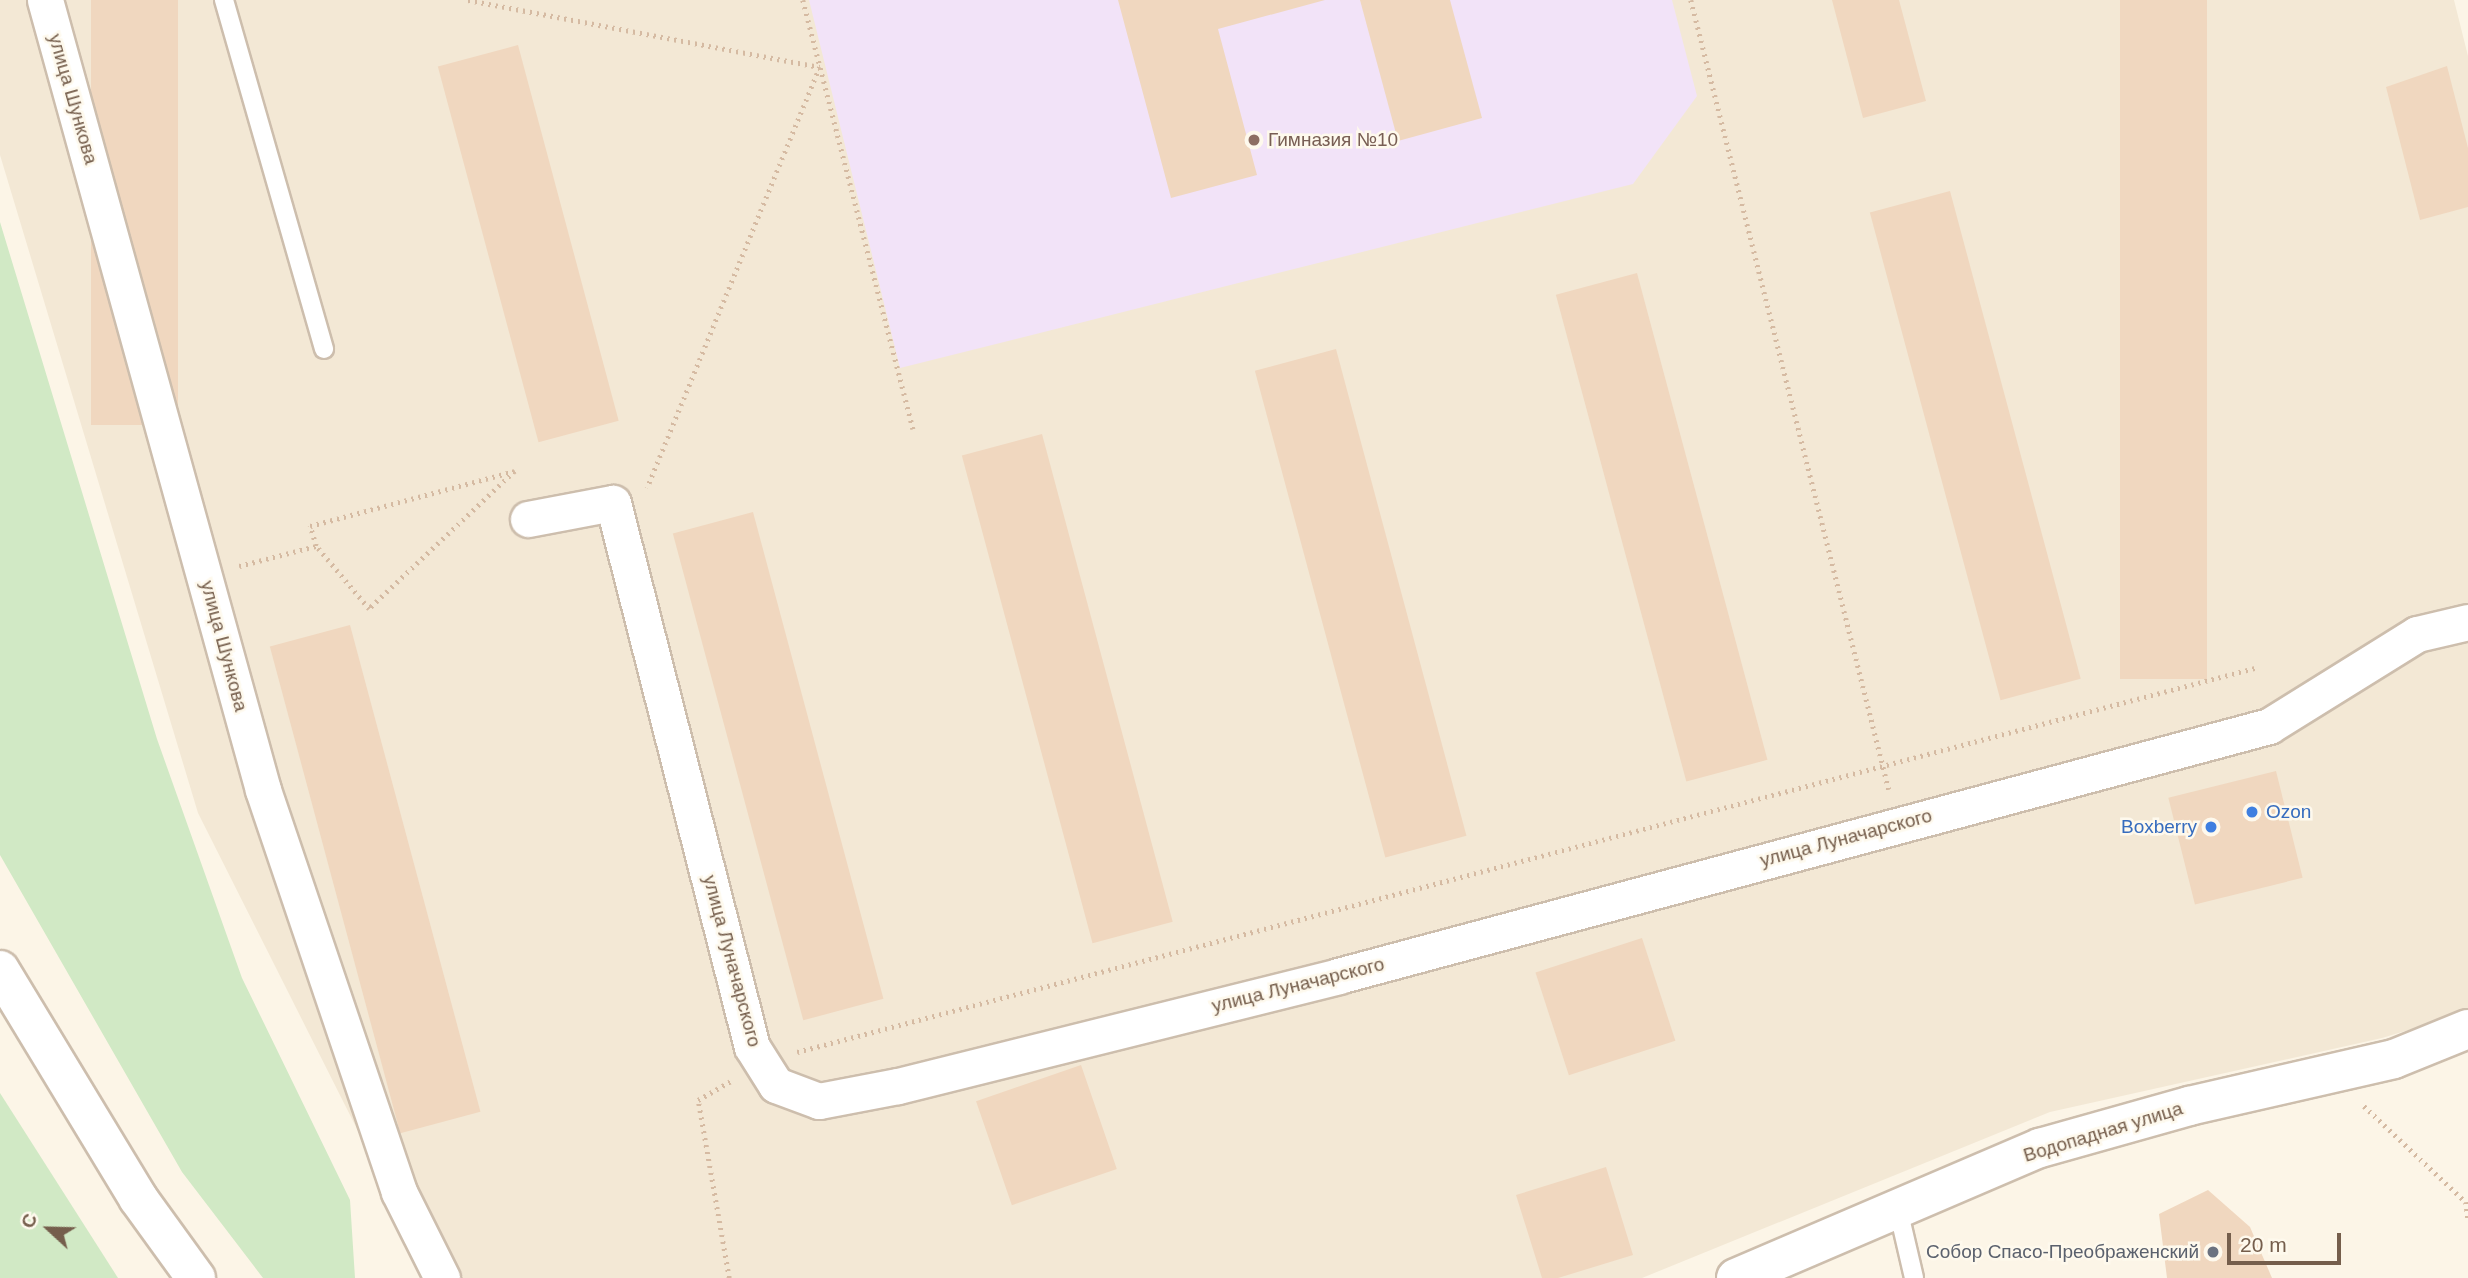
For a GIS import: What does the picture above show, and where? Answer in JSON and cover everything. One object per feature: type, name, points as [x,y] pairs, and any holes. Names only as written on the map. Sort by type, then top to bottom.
[{"type":"street","name":"улица Шункова","points":[[45,0],[263,790],[399,1192],[436,1266]]},
{"type":"street","name":"улица Луначарского","points":[[528,519],[613,503],[752,1047],[776,1085],[819,1101],[898,1086],[1338,976],[2269,726],[2306,707],[2417,634],[2468,622]]},
{"type":"street","points":[[0,971],[138,1198],[196,1278]]},
{"type":"street","name":"Водопадная улица","points":[[1736,1278],[2040,1148],[2329,1072],[2460,1043]]},
{"type":"lane","points":[[224,0],[324,349]]},
{"type":"lane","points":[[1898,1209],[1914,1278]]},
{"type":"path","points":[[468,0],[820,67]]},
{"type":"path","points":[[803,0],[913,429]]},
{"type":"path","points":[[1691,0],[1898,825]]},
{"type":"path","points":[[644,496],[820,67]]},
{"type":"path","points":[[515,471],[369,609],[316,546],[310,526],[515,471]]},
{"type":"path","points":[[204,576],[316,546]]},
{"type":"path","points":[[729,1278],[698,1100],[761,1061],[2255,668]]},
{"type":"path","points":[[2329,1072],[2467,1205],[2468,1219]]},
{"type":"shaded area","points":[[0,0],[2454,0],[2468,56],[2468,1012],[2382,1038],[2050,1112],[1642,1278],[432,1278],[198,813],[0,155]]},
{"type":"shaded area","name":"Гимназия №10","points":[[809,0],[1672,0],[1697,96],[1633,184],[900,368]]},
{"type":"green space","points":[[0,222],[157,739],[242,978],[350,1200],[355,1278],[263,1278],[182,1172],[0,855]]},
{"type":"green space","points":[[0,1093],[118,1278],[0,1278]]},
{"type":"building","points":[[91,0],[178,0],[178,425],[91,425]]},
{"type":"building","points":[[1118,0],[1325,0],[1218,29],[1257,175],[1171,198]]},
{"type":"building","points":[[1360,0],[1450,0],[1482,118],[1398,141]]},
{"type":"building","points":[[1832,0],[1899,0],[1926,101],[1863,118]]},
{"type":"building","points":[[2120,0],[2207,0],[2207,679],[2120,679]]},
{"type":"building","points":[[518,45],[619,421],[539,442],[438,66]]},
{"type":"building","points":[[2447,66],[2468,148],[2468,207],[2420,220],[2386,87]]},
{"type":"building","points":[[1950,191],[2081,679],[2001,700],[1870,212]]},
{"type":"building","points":[[1637,273],[1767,760],[1686,782],[1556,295]]},
{"type":"building","points":[[1336,349],[1466,836],[1385,858],[1255,371]]},
{"type":"building","points":[[1042,434],[1173,922],[1093,943],[962,455]]},
{"type":"building","points":[[753,512],[883,999],[803,1020],[673,533]]},
{"type":"building","points":[[350,625],[480,1112],[400,1133],[270,646]]},
{"type":"building","points":[[2276,771],[2303,878],[2195,905],[2168,798]]},
{"type":"building","points":[[1642,938],[1675,1041],[1569,1075],[1535,973]]},
{"type":"building","points":[[1081,1065],[1117,1169],[1012,1205],[976,1101]]},
{"type":"building","points":[[1606,1167],[1633,1255],[1558,1278],[1542,1278],[1516,1195]]},
{"type":"building","name":"Собор Спасо-Преображенский","points":[[2208,1190],[2250,1227],[2272,1278],[2167,1278],[2159,1214]]},
{"type":"place","name":"Гимназия №10","points":[[1254,140]]},
{"type":"place","name":"Ozon","points":[[2252,812]]},
{"type":"place","name":"Boxberry","points":[[2211,827]]},
{"type":"place","name":"Собор Спасо-Преображенский","points":[[2213,1252]]}]
